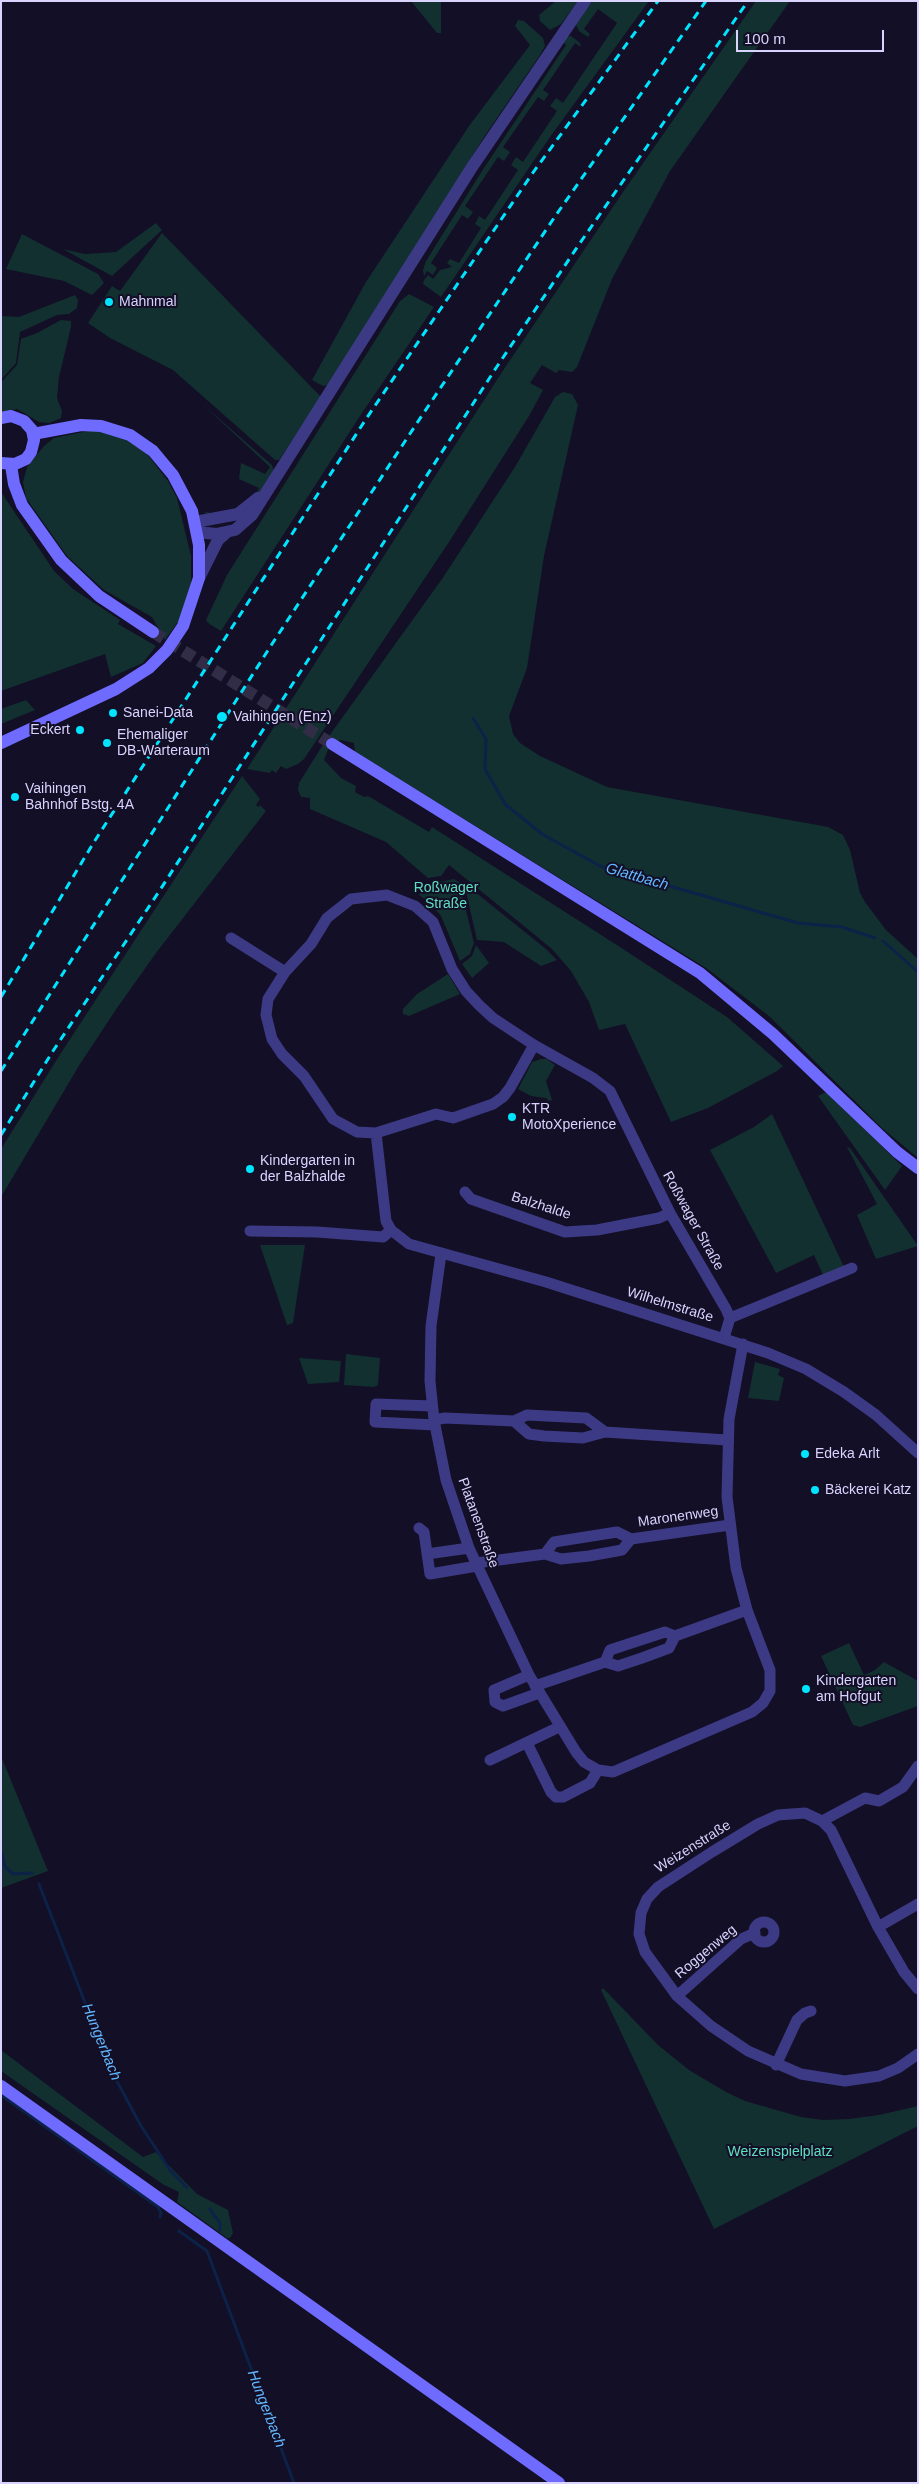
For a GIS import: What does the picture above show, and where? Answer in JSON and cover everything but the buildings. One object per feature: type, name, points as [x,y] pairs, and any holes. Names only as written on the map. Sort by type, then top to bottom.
[{"type":"main road","points":[[1,418],[18,418],[29,425],[34,434],[34,446],[29,456],[21,462],[6,464],[22,505],[61,560],[99,596],[153,632]]},
{"type":"main road","points":[[1,742],[116,688],[149,668],[167,650],[183,626],[199,578],[196,527],[189,504],[173,475],[153,451],[130,435],[109,427],[81,425],[34,434]]},
{"type":"main road","points":[[332,744],[700,973],[773,1034],[896,1152],[918,1168]]},
{"type":"main road","points":[[1,2086],[559,2483]]},
{"type":"street","points":[[199,578],[213,548],[226,533],[242,525],[252,515],[264,493],[472,167],[585,1]]},
{"type":"street","points":[[196,527],[238,514],[264,493]]},
{"type":"street","points":[[196,527],[226,533]]},
{"type":"street","name":"Roßwager Straße","points":[[534,1045],[504,1097],[493,1104],[453,1118],[436,1114],[376,1133],[356,1132],[333,1119],[314,1088],[282,1054],[272,1039],[266,1015],[268,999],[285,972],[311,944],[327,918],[351,899],[387,895],[402,899],[422,911],[433,922],[452,969],[466,991],[493,1018],[534,1045],[593,1078],[610,1091],[670,1213],[730,1318]]},
{"type":"street","points":[[231,938],[285,972]]},
{"type":"street","points":[[250,1231],[317,1232],[383,1237],[391,1230],[384,1210],[376,1133]]},
{"type":"street","name":"Balzhalde","points":[[465,1192],[471,1199],[565,1232],[597,1230],[659,1218],[670,1213]]},
{"type":"street","name":"Wilhelmstraße","points":[[391,1230],[409,1244],[546,1282],[743,1344],[792,1363],[819,1376],[876,1415],[918,1453]]},
{"type":"street","name":"Platanenstraße","points":[[441,1254],[431,1326],[432,1406],[446,1480],[469,1548],[529,1675],[559,1727],[584,1762],[598,1770]]},
{"type":"street","points":[[724,1338],[730,1318],[852,1268]]},
{"type":"street","points":[[527,1743],[551,1792],[556,1797],[563,1797],[590,1783],[598,1770],[613,1772],[752,1712],[763,1703],[770,1690],[770,1670],[747,1610],[736,1568],[726,1478],[727,1440],[732,1392],[743,1344]]},
{"type":"street","points":[[432,1406],[376,1404],[375,1422],[434,1422],[445,1418],[514,1421],[527,1415],[586,1418],[606,1432]]},
{"type":"street","points":[[514,1421],[529,1434],[544,1436],[583,1438],[606,1432],[727,1440]]},
{"type":"street","name":"Maronenweg","points":[[545,1554],[554,1542],[617,1532],[631,1539],[730,1525]]},
{"type":"street","name":"Maronenweg","points":[[419,1528],[424,1532],[430,1574],[545,1554],[561,1560],[589,1556],[622,1550],[631,1539]]},
{"type":"street","points":[[426,1554],[469,1548]]},
{"type":"street","points":[[604,1662],[610,1650],[665,1632],[675,1636],[747,1610]]},
{"type":"street","points":[[529,1675],[494,1690],[495,1702],[503,1706],[604,1662],[618,1666],[669,1648],[675,1636]]},
{"type":"street","points":[[490,1760],[559,1727]]},
{"type":"street","points":[[918,1766],[903,1787],[879,1800],[865,1798],[822,1821],[831,1830],[878,1928],[904,1972],[918,1989]]},
{"type":"street","name":"Weizenstraße","points":[[822,1821],[805,1813],[778,1815],[758,1824],[658,1887],[647,1899],[639,1918],[639,1934],[650,1960],[677,1996],[711,2026],[748,2051],[776,2065],[801,2074],[832,2080],[862,2080],[898,2068],[918,2054]]},
{"type":"street","points":[[878,1928],[918,1904]]},
{"type":"street","name":"Roggenweg","points":[[677,1996],[741,1940],[755,1933]]},
{"type":"street","points":[[776,2065],[796,2020],[806,2012],[811,2011]]},
{"type":"green space","points":[[411,1],[441,1],[441,33],[437,33]]},
{"type":"green space","points":[[556,1],[578,1],[561,24],[550,30],[540,21],[539,15]]},
{"type":"green space","points":[[591,1],[649,1],[550,137],[441,297],[423,284],[424,280],[428,275],[433,279],[440,270],[452,267],[447,263],[450,259],[459,263],[481,228],[475,224],[479,216],[485,220],[518,170],[511,165],[516,157],[523,162],[557,111],[550,106],[556,98],[563,103],[617,23],[598,9],[584,29],[590,34],[588,37],[579,31],[576,25]]},
{"type":"green space","points":[[756,1],[790,1],[670,171],[612,279],[577,367],[572,372],[559,370],[556,373],[542,365],[530,383],[543,390],[529,416],[449,542],[304,759],[286,769],[281,766],[276,773],[272,770],[270,773],[247,769],[502,372],[623,192]]},
{"type":"green space","points":[[518,20],[524,21],[543,38],[545,46],[540,55],[484,137],[328,385],[323,386],[312,380],[366,282],[469,126],[530,45],[515,26]]},
{"type":"green space","points":[[571,36],[580,43],[581,47],[575,43],[543,90],[549,94],[544,101],[538,97],[503,147],[510,152],[504,161],[498,157],[465,206],[473,212],[468,219],[462,215],[431,263],[437,268],[433,275],[427,271],[424,276],[423,270],[426,261],[482,171],[566,45],[562,41],[565,37]]},
{"type":"green space","points":[[156,223],[162,230],[112,276],[63,249],[85,254],[116,252]]},
{"type":"green space","points":[[162,233],[321,397],[279,460],[275,460],[173,370],[110,338],[88,323],[112,286],[120,291]]},
{"type":"green space","points":[[22,234],[98,274],[104,283],[92,295],[64,281],[6,269]]},
{"type":"green space","points":[[409,294],[434,307],[360,416],[221,631],[206,621],[227,575],[400,301]]},
{"type":"green space","points":[[75,295],[78,300],[77,308],[69,314],[57,315],[20,332],[16,363],[1,380],[1,316],[19,317]]},
{"type":"green space","points":[[61,320],[71,321],[71,327],[59,377],[57,398],[62,411],[61,418],[49,423],[39,422],[17,409],[1,412],[1,382],[17,365],[21,339]]},
{"type":"green space","points":[[563,392],[572,394],[578,405],[544,556],[527,668],[509,716],[513,734],[520,743],[540,756],[607,787],[828,827],[843,835],[850,850],[860,893],[865,902],[886,930],[918,959],[918,1158],[882,1128],[769,1016],[706,968],[355,752],[354,743],[341,740],[329,747],[324,760],[341,778],[356,786],[355,792],[364,797],[368,796],[429,832],[432,827],[620,947],[727,1017],[783,1066],[708,1108],[671,1122],[625,1024],[599,1030],[589,1002],[571,971],[552,949],[449,865],[441,876],[428,878],[386,842],[310,809],[310,798],[301,797],[298,790],[299,783],[324,743],[442,579],[515,467],[555,397]]},
{"type":"green space","points":[[201,403],[272,465],[274,471],[258,495],[237,511],[209,516],[204,512],[212,513],[234,509],[256,494],[259,488],[239,479],[241,463],[265,474],[270,467]]},
{"type":"green space","points":[[88,431],[99,431],[126,438],[147,454],[168,481],[177,498],[191,556],[191,584],[180,619],[165,640],[152,617],[104,590],[67,556],[26,498],[23,482],[27,467],[44,446],[54,438]]},
{"type":"green space","points":[[1,492],[54,571],[73,589],[120,620],[118,624],[156,646],[143,663],[111,677],[105,654],[1,691]]},
{"type":"green space","points":[[26,700],[35,710],[1,724],[1,709]]},
{"type":"green space","points":[[242,776],[260,799],[256,805],[259,807],[260,805],[266,811],[156,953],[117,1008],[80,1064],[1,1197],[1,1149],[59,1056]]},
{"type":"green space","name":"Roßwager Straße","points":[[454,879],[459,882],[474,943],[470,954],[460,961],[441,916],[431,904],[419,895],[427,883]]},
{"type":"green space","points":[[464,883],[557,960],[541,966],[504,942],[477,940]]},
{"type":"green space","name":"Roßwager Straße","points":[[476,945],[489,963],[472,978],[462,964],[472,956]]},
{"type":"green space","points":[[448,974],[460,994],[409,1016],[403,1014],[403,1009],[417,994]]},
{"type":"green space","points":[[547,1059],[555,1065],[546,1081],[552,1100],[549,1101],[546,1098],[531,1096],[518,1089],[532,1062]]},
{"type":"green space","points":[[826,1092],[902,1166],[885,1190],[818,1096]]},
{"type":"green space","points":[[772,1114],[845,1269],[824,1277],[814,1255],[776,1273],[710,1150],[754,1127]]},
{"type":"green space","points":[[847,1147],[850,1148],[918,1246],[876,1259],[857,1215],[877,1204]]},
{"type":"green space","points":[[260,1245],[305,1245],[293,1323],[287,1325]]},
{"type":"green space","points":[[346,1354],[380,1358],[378,1385],[374,1387],[344,1385]]},
{"type":"green space","points":[[299,1358],[341,1361],[339,1382],[308,1384]]},
{"type":"green space","points":[[755,1362],[780,1369],[778,1375],[784,1378],[779,1401],[748,1398]]},
{"type":"green space","points":[[849,1643],[864,1675],[875,1670],[884,1662],[918,1681],[918,1706],[860,1727],[853,1725],[821,1656]]},
{"type":"green space","points":[[1,1756],[48,1871],[1,1888]]},
{"type":"green space","name":"Weizenspielplatz","points":[[603,1988],[658,2045],[689,2070],[745,2101],[801,2117],[823,2120],[879,2115],[918,2106],[918,2126],[714,2229],[601,1990]]},
{"type":"green space","points":[[1,2050],[143,2157],[156,2152],[197,2194],[228,2210],[233,2233],[230,2238],[227,2238],[177,2202],[179,2192],[164,2185],[1,2071]]},
{"type":"waterway","name":"Glattbach","points":[[473,718],[486,739],[485,769],[505,804],[542,834],[600,866],[798,923],[842,927],[875,938]]},
{"type":"waterway","name":"Glattbach","points":[[883,941],[918,972]]},
{"type":"waterway","name":"Hungerbach","points":[[1,1851],[5,1867],[13,1874],[32,1873]]},
{"type":"waterway","name":"Hungerbach","points":[[39,1884],[112,2072],[141,2126],[170,2170],[187,2188]]},
{"type":"waterway","points":[[1,2095],[158,2207],[161,2213],[160,2217]]},
{"type":"waterway","name":"Hungerbach","points":[[210,2209],[220,2223],[220,2230]]},
{"type":"waterway","name":"Hungerbach","points":[[179,2231],[207,2251],[294,2483]]},
{"type":"tunnel","points":[[153,632],[332,744]]},
{"type":"railway","points":[[1,997],[94,842],[366,419],[532,174],[658,1]]},
{"type":"railway","points":[[1,1071],[272,644],[417,423],[556,215],[706,1]]},
{"type":"railway","points":[[1,1135],[53,1051],[160,890],[496,368],[580,243],[748,1]]},
{"type":"place","name":"Mahnmal","points":[[109,302]]},
{"type":"place","name":"Sanei-Data","points":[[113,713]]},
{"type":"place","name":"Vaihingen (Enz)","points":[[222,717]]},
{"type":"place","name":"Eckert","points":[[80,730]]},
{"type":"place","name":"Ehemaliger DB-Warteraum","points":[[107,743]]},
{"type":"place","name":"Vaihingen Bahnhof Bstg. 4A","points":[[15,797]]},
{"type":"place","name":"KTR MotoXperience","points":[[512,1117]]},
{"type":"place","name":"Kindergarten in der Balzhalde","points":[[250,1169]]},
{"type":"place","name":"Edeka Arlt","points":[[805,1454]]},
{"type":"place","name":"Bäckerei Katz","points":[[815,1490]]},
{"type":"place","name":"Kindergarten am Hofgut","points":[[806,1689]]}]
